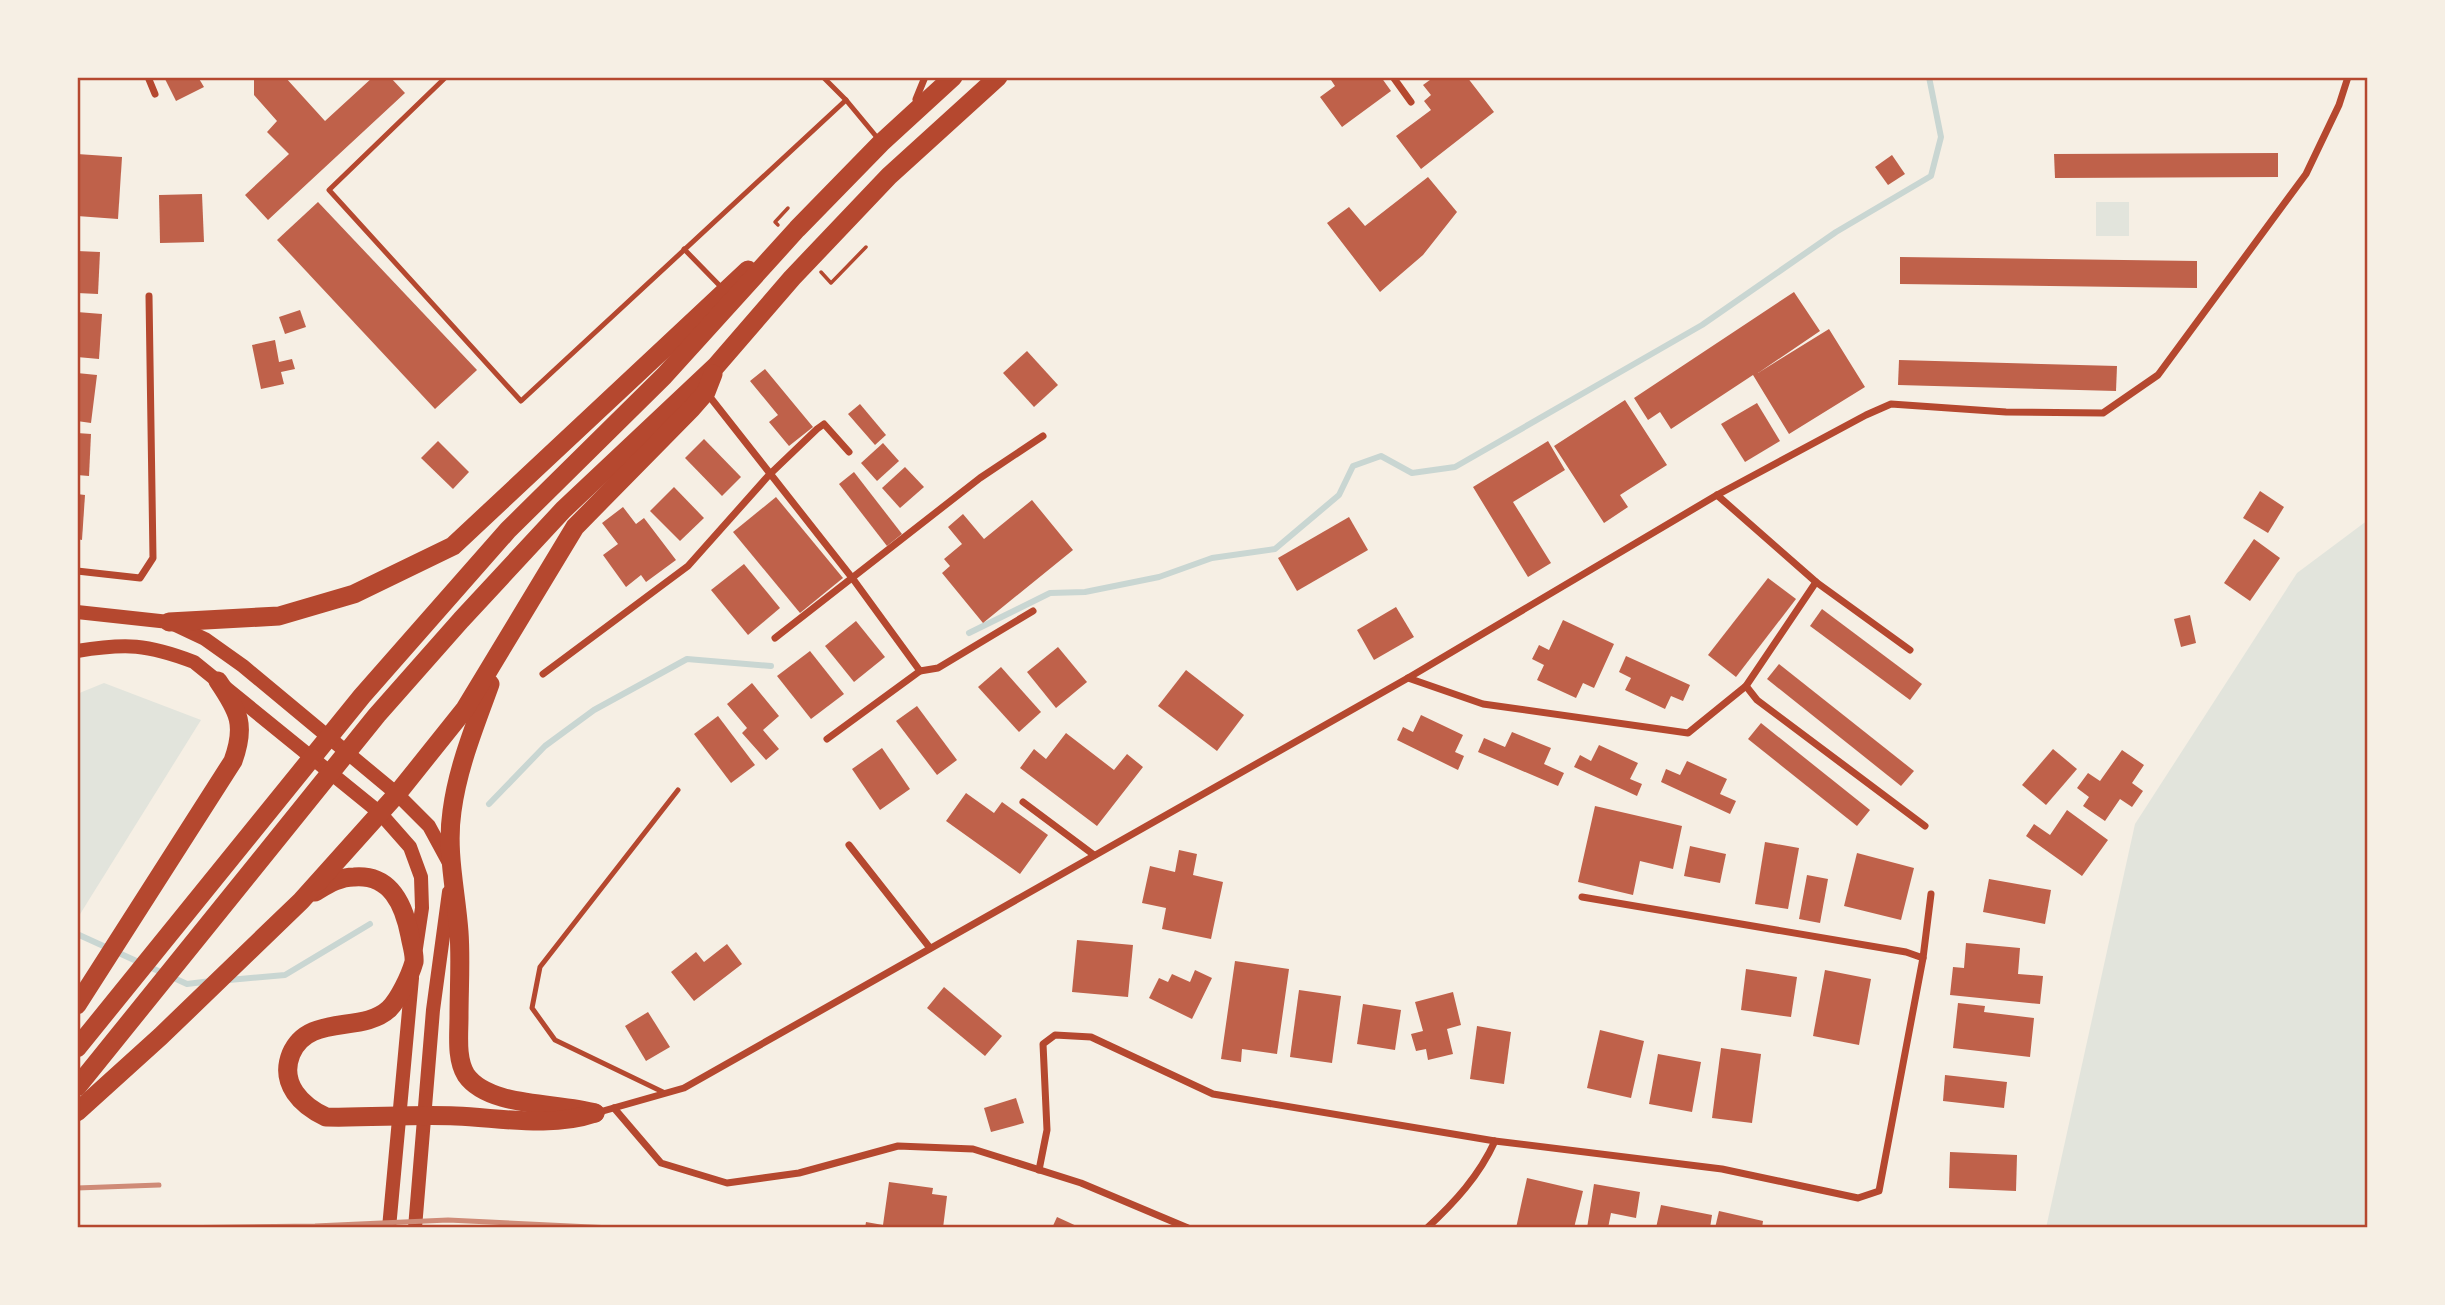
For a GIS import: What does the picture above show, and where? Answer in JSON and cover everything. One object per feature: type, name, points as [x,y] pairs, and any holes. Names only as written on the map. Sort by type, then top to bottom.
[{"type":"highway","points":[[77,1048],[362,696],[508,530],[664,376],[797,229],[881,143],[953,77]]},
{"type":"highway","points":[[77,1087],[377,715],[562,510],[716,366],[844,222],[998,77]]},
{"type":"highway","points":[[169,622],[279,615],[354,594],[453,546],[723,289],[797,229]]},
{"type":"highway","points":[[77,1112],[161,1037],[301,901],[397,794],[465,709],[575,527],[706,392],[716,366]]},
{"type":"highway","points":[[504,647],[460,769],[451,813],[450,867],[459,935],[459,1052],[465,1074],[479,1087],[499,1097],[605,1111]]},
{"type":"highway","points":[[77,1005],[233,761],[242,735],[236,708],[218,681]]},
{"type":"highway","points":[[301,901],[335,881],[355,876],[386,885],[398,897],[405,911],[415,960],[389,1009],[374,1019],[325,1027],[310,1034],[291,1054],[289,1066],[295,1096],[308,1109],[326,1117],[454,1116],[506,1120],[575,1120],[605,1111]]},
{"type":"main road","points":[[77,612],[169,622],[205,639],[243,666],[397,794],[429,826],[443,848],[450,867],[433,1010],[415,1228]]},
{"type":"main road","points":[[77,651],[118,645],[158,648],[194,662],[380,813],[410,847],[421,877],[422,908],[408,1012],[389,1228]]},
{"type":"street","points":[[148,77],[155,94]]},
{"type":"street","points":[[900,126],[906,110],[920,94],[925,77]]},
{"type":"street","points":[[1393,77],[1410,102]]},
{"type":"street","points":[[605,1111],[684,1088],[1408,678],[1717,495],[1891,404],[2006,412],[2103,413],[2158,375],[2306,174],[2339,105],[2348,77]]},
{"type":"street","points":[[77,571],[139,578],[153,558],[149,296]]},
{"type":"street","points":[[706,392],[853,579],[920,671]]},
{"type":"street","points":[[543,674],[688,566],[769,475],[824,424],[849,452]]},
{"type":"street","points":[[775,638],[980,478],[1042,436]]},
{"type":"street","points":[[1717,495],[1816,582],[1910,650]]},
{"type":"street","points":[[1408,678],[1483,704],[1688,733],[1746,686],[1816,582]]},
{"type":"street","points":[[827,739],[920,671],[938,668],[1033,611]]},
{"type":"street","points":[[1746,686],[1757,700],[1925,826]]},
{"type":"street","points":[[1023,802],[1094,855]]},
{"type":"street","points":[[849,845],[930,947]]},
{"type":"street","points":[[1039,1170],[1047,1130],[1043,1044],[1055,1035],[1091,1037],[1213,1094],[1495,1141],[1722,1169],[1858,1198],[1879,1191],[1923,958],[1931,894]]},
{"type":"street","points":[[1582,897],[1906,952],[1923,958]]},
{"type":"street","points":[[605,1111],[661,1163],[727,1183],[799,1173],[898,1146],[974,1149],[1082,1183],[1188,1228]]},
{"type":"street","points":[[1427,1228],[1458,1200],[1485,1164],[1495,1141]]},
{"type":"lane","points":[[446,77],[329,190],[521,401],[846,100]]},
{"type":"lane","points":[[823,77],[881,143]]},
{"type":"lane","points":[[684,249],[723,289]]},
{"type":"lane","points":[[667,1094],[555,1040],[532,1008],[540,967],[678,790]]},
{"type":"shaded area","points":[[2096,202],[2129,202],[2129,236],[2096,236]]},
{"type":"shaded area","points":[[2368,520],[2368,1228],[2046,1228],[2135,824],[2297,573]]},
{"type":"shaded area","points":[[104,683],[201,720],[77,919],[77,694]]},
{"type":"building","points":[[164,77],[198,77],[204,87],[176,101]]},
{"type":"building","points":[[254,77],[285,77],[325,121],[373,77],[390,77],[405,93],[268,220],[245,195],[289,154],[267,132],[277,121],[254,95]]},
{"type":"building","points":[[1329,77],[1381,77],[1391,91],[1342,127],[1320,97],[1335,86]]},
{"type":"building","points":[[1434,77],[1467,77],[1494,112],[1421,169],[1396,136],[1431,110],[1424,101],[1431,95],[1423,85]]},
{"type":"building","points":[[2278,153],[2278,177],[2055,178],[2054,154]]},
{"type":"building","points":[[77,154],[122,157],[118,219],[77,216]]},
{"type":"building","points":[[1892,155],[1905,174],[1888,185],[1875,167]]},
{"type":"building","points":[[1428,177],[1457,212],[1423,255],[1380,292],[1327,223],[1349,207],[1365,226]]},
{"type":"building","points":[[202,194],[204,242],[160,243],[159,195]]},
{"type":"building","points":[[318,202],[477,370],[435,409],[277,240]]},
{"type":"building","points":[[77,251],[100,252],[98,294],[77,293]]},
{"type":"building","points":[[1900,257],[2197,261],[2197,288],[1900,284]]},
{"type":"building","points":[[1794,292],[1820,331],[1758,373],[1829,329],[1865,387],[1789,434],[1753,375],[1671,429],[1660,412],[1648,420],[1634,398]]},
{"type":"building","points":[[300,310],[306,327],[285,334],[279,317]]},
{"type":"building","points":[[77,312],[102,314],[99,359],[77,357]]},
{"type":"building","points":[[275,340],[279,362],[292,359],[295,369],[281,372],[284,384],[261,389],[252,345]]},
{"type":"building","points":[[1027,351],[1058,385],[1034,407],[1003,373]]},
{"type":"building","points":[[1899,360],[2117,366],[2116,391],[1898,385]]},
{"type":"building","points":[[765,369],[813,427],[789,446],[769,422],[778,415],[750,381]]},
{"type":"building","points":[[77,373],[97,375],[91,423],[77,421]]},
{"type":"building","points":[[1625,400],[1667,465],[1620,495],[1628,507],[1604,523],[1554,446]]},
{"type":"building","points":[[1757,403],[1780,441],[1745,462],[1721,424]]},
{"type":"building","points":[[860,404],[886,435],[875,445],[848,414]]},
{"type":"building","points":[[77,433],[91,434],[89,476],[77,475]]},
{"type":"building","points":[[704,439],[741,477],[722,496],[685,458]]},
{"type":"building","points":[[438,441],[469,472],[453,489],[421,458]]},
{"type":"building","points":[[1548,441],[1565,470],[1513,502],[1551,563],[1528,577],[1473,487]]},
{"type":"building","points":[[883,443],[899,461],[877,481],[861,463]]},
{"type":"building","points":[[905,467],[924,487],[900,508],[882,488]]},
{"type":"building","points":[[854,472],[902,534],[887,546],[839,484]]},
{"type":"building","points":[[674,487],[704,518],[680,541],[650,511]]},
{"type":"building","points":[[2260,491],[2284,507],[2268,533],[2243,518]]},
{"type":"building","points":[[77,494],[85,495],[82,540],[77,539]]},
{"type":"building","points":[[776,497],[843,578],[800,613],[733,532]]},
{"type":"building","points":[[1032,500],[1073,550],[983,623],[942,573],[950,566],[944,559],[962,544],[948,527],[963,514],[984,539]]},
{"type":"building","points":[[623,507],[636,524],[644,518],[676,560],[646,582],[641,575],[626,587],[603,555],[618,544],[602,523]]},
{"type":"building","points":[[1349,517],[1368,550],[1297,591],[1278,558]]},
{"type":"building","points":[[2254,539],[2280,558],[2250,601],[2224,583]]},
{"type":"building","points":[[744,564],[780,608],[748,635],[711,590]]},
{"type":"building","points":[[1768,578],[1796,599],[1736,677],[1708,655]]},
{"type":"building","points":[[1396,607],[1414,637],[1374,660],[1357,630]]},
{"type":"building","points":[[1822,609],[1922,684],[1910,700],[1810,626]]},
{"type":"building","points":[[2190,615],[2196,643],[2181,647],[2174,619]]},
{"type":"building","points":[[1563,620],[1614,644],[1594,688],[1583,683],[1576,698],[1537,680],[1544,665],[1532,659],[1539,645],[1549,650]]},
{"type":"building","points":[[856,621],[885,657],[854,682],[825,646]]},
{"type":"building","points":[[1058,647],[1087,682],[1056,708],[1027,672]]},
{"type":"building","points":[[810,651],[844,694],[811,719],[777,676]]},
{"type":"building","points":[[1626,656],[1690,685],[1683,701],[1671,696],[1665,709],[1625,690],[1631,678],[1619,672]]},
{"type":"building","points":[[1779,664],[1914,771],[1901,786],[1767,679]]},
{"type":"building","points":[[1001,667],[1041,712],[1019,732],[978,687]]},
{"type":"building","points":[[1186,670],[1244,715],[1217,751],[1158,706]]},
{"type":"building","points":[[752,683],[779,716],[763,730],[779,749],[766,760],[742,733],[747,728],[727,704]]},
{"type":"building","points":[[917,706],[957,760],[937,775],[896,721]]},
{"type":"building","points":[[1421,715],[1463,735],[1455,752],[1464,756],[1458,770],[1397,740],[1403,727],[1413,732]]},
{"type":"building","points":[[718,716],[755,765],[731,783],[694,734]]},
{"type":"building","points":[[1761,723],[1870,810],[1857,826],[1748,739]]},
{"type":"building","points":[[1512,732],[1551,748],[1544,764],[1564,773],[1558,786],[1478,752],[1484,738],[1505,747]]},
{"type":"building","points":[[1066,733],[1114,770],[1127,754],[1143,767],[1097,826],[1020,768],[1034,749],[1046,759]]},
{"type":"building","points":[[1599,745],[1638,763],[1630,779],[1642,784],[1637,796],[1574,767],[1580,755],[1591,761]]},
{"type":"building","points":[[882,748],[910,789],[880,810],[852,769]]},
{"type":"building","points":[[2053,749],[2077,769],[2046,805],[2022,785]]},
{"type":"building","points":[[2122,750],[2144,765],[2132,783],[2143,791],[2132,807],[2120,799],[2105,821],[2083,806],[2089,797],[2077,788],[2088,773],[2100,781]]},
{"type":"building","points":[[1687,761],[1727,779],[1720,794],[1736,801],[1730,814],[1661,782],[1666,769],[1680,775]]},
{"type":"building","points":[[966,793],[994,813],[1002,802],[1048,835],[1020,874],[946,821]]},
{"type":"building","points":[[1595,806],[1682,826],[1673,869],[1640,861],[1633,895],[1578,882]]},
{"type":"building","points":[[2067,810],[2108,840],[2082,876],[2026,836],[2034,824],[2050,835]]},
{"type":"building","points":[[1765,842],[1799,848],[1788,909],[1755,904]]},
{"type":"building","points":[[1690,846],[1726,854],[1720,883],[1684,876]]},
{"type":"building","points":[[1179,850],[1197,854],[1193,875],[1223,882],[1211,939],[1162,929],[1166,908],[1142,903],[1150,866],[1175,872]]},
{"type":"building","points":[[1857,853],[1914,868],[1901,920],[1844,906]]},
{"type":"building","points":[[1807,875],[1828,879],[1820,923],[1799,919]]},
{"type":"building","points":[[1989,879],[2051,890],[2045,924],[1983,912]]},
{"type":"building","points":[[1077,940],[1133,945],[1128,997],[1072,992]]},
{"type":"building","points":[[1966,943],[2020,948],[2018,974],[2043,976],[2040,1004],[1950,995],[1953,967],[1964,968]]},
{"type":"building","points":[[727,944],[742,964],[694,1001],[671,972],[696,952],[704,962]]},
{"type":"building","points":[[1235,961],[1289,969],[1277,1054],[1242,1049],[1241,1062],[1221,1059]]},
{"type":"building","points":[[1746,969],[1797,977],[1791,1017],[1741,1010]]},
{"type":"building","points":[[1195,970],[1212,978],[1192,1019],[1149,998],[1159,978],[1168,982],[1172,974],[1190,982]]},
{"type":"building","points":[[1825,970],[1871,979],[1859,1045],[1813,1036]]},
{"type":"building","points":[[944,987],[1002,1036],[985,1056],[927,1008]]},
{"type":"building","points":[[1299,990],[1341,996],[1332,1063],[1290,1057]]},
{"type":"building","points":[[1453,992],[1461,1025],[1447,1029],[1453,1054],[1428,1060],[1426,1049],[1416,1051],[1411,1034],[1423,1031],[1415,1002]]},
{"type":"building","points":[[1958,1003],[1985,1006],[1984,1012],[2034,1018],[2030,1057],[1953,1048]]},
{"type":"building","points":[[1363,1004],[1401,1010],[1395,1050],[1357,1044]]},
{"type":"building","points":[[648,1012],[670,1047],[646,1061],[625,1026]]},
{"type":"building","points":[[1477,1026],[1511,1032],[1504,1084],[1470,1079]]},
{"type":"building","points":[[1600,1030],[1644,1041],[1631,1098],[1587,1088]]},
{"type":"building","points":[[1721,1048],[1761,1054],[1752,1123],[1712,1118]]},
{"type":"building","points":[[1658,1054],[1701,1062],[1692,1112],[1649,1104]]},
{"type":"building","points":[[1945,1075],[2007,1082],[2004,1108],[1943,1101]]},
{"type":"building","points":[[1016,1098],[1024,1123],[991,1132],[984,1108]]},
{"type":"building","points":[[1950,1152],[2017,1155],[2016,1191],[1949,1188]]},
{"type":"building","points":[[1527,1178],[1583,1191],[1574,1228],[1516,1228]]},
{"type":"building","points":[[889,1182],[933,1188],[932,1194],[947,1196],[943,1228],[865,1228],[866,1222],[883,1225]]},
{"type":"building","points":[[1594,1184],[1640,1192],[1636,1218],[1611,1213],[1608,1228],[1587,1228]]},
{"type":"building","points":[[1661,1205],[1712,1215],[1710,1228],[1656,1228]]},
{"type":"building","points":[[1719,1211],[1763,1221],[1762,1228],[1715,1228]]},
{"type":"building","points":[[1057,1217],[1081,1228],[1052,1228]]},
{"type":"waterway","points":[[969,633],[1050,593],[1085,592],[1159,577],[1212,558],[1275,549],[1339,495],[1353,466],[1381,456],[1412,473],[1455,467],[1702,325],[1836,232],[1931,176],[1941,137],[1929,77]]},
{"type":"waterway","points":[[489,804],[545,746],[594,710],[687,659],[771,666]]},
{"type":"waterway","points":[[229,980],[285,975],[370,924]]},
{"type":"waterway","points":[[77,934],[187,984],[211,981]]},
{"type":"railway","points":[[77,1188],[159,1185]]},
{"type":"railway","points":[[166,1228],[315,1226],[448,1220],[612,1228]]}]
